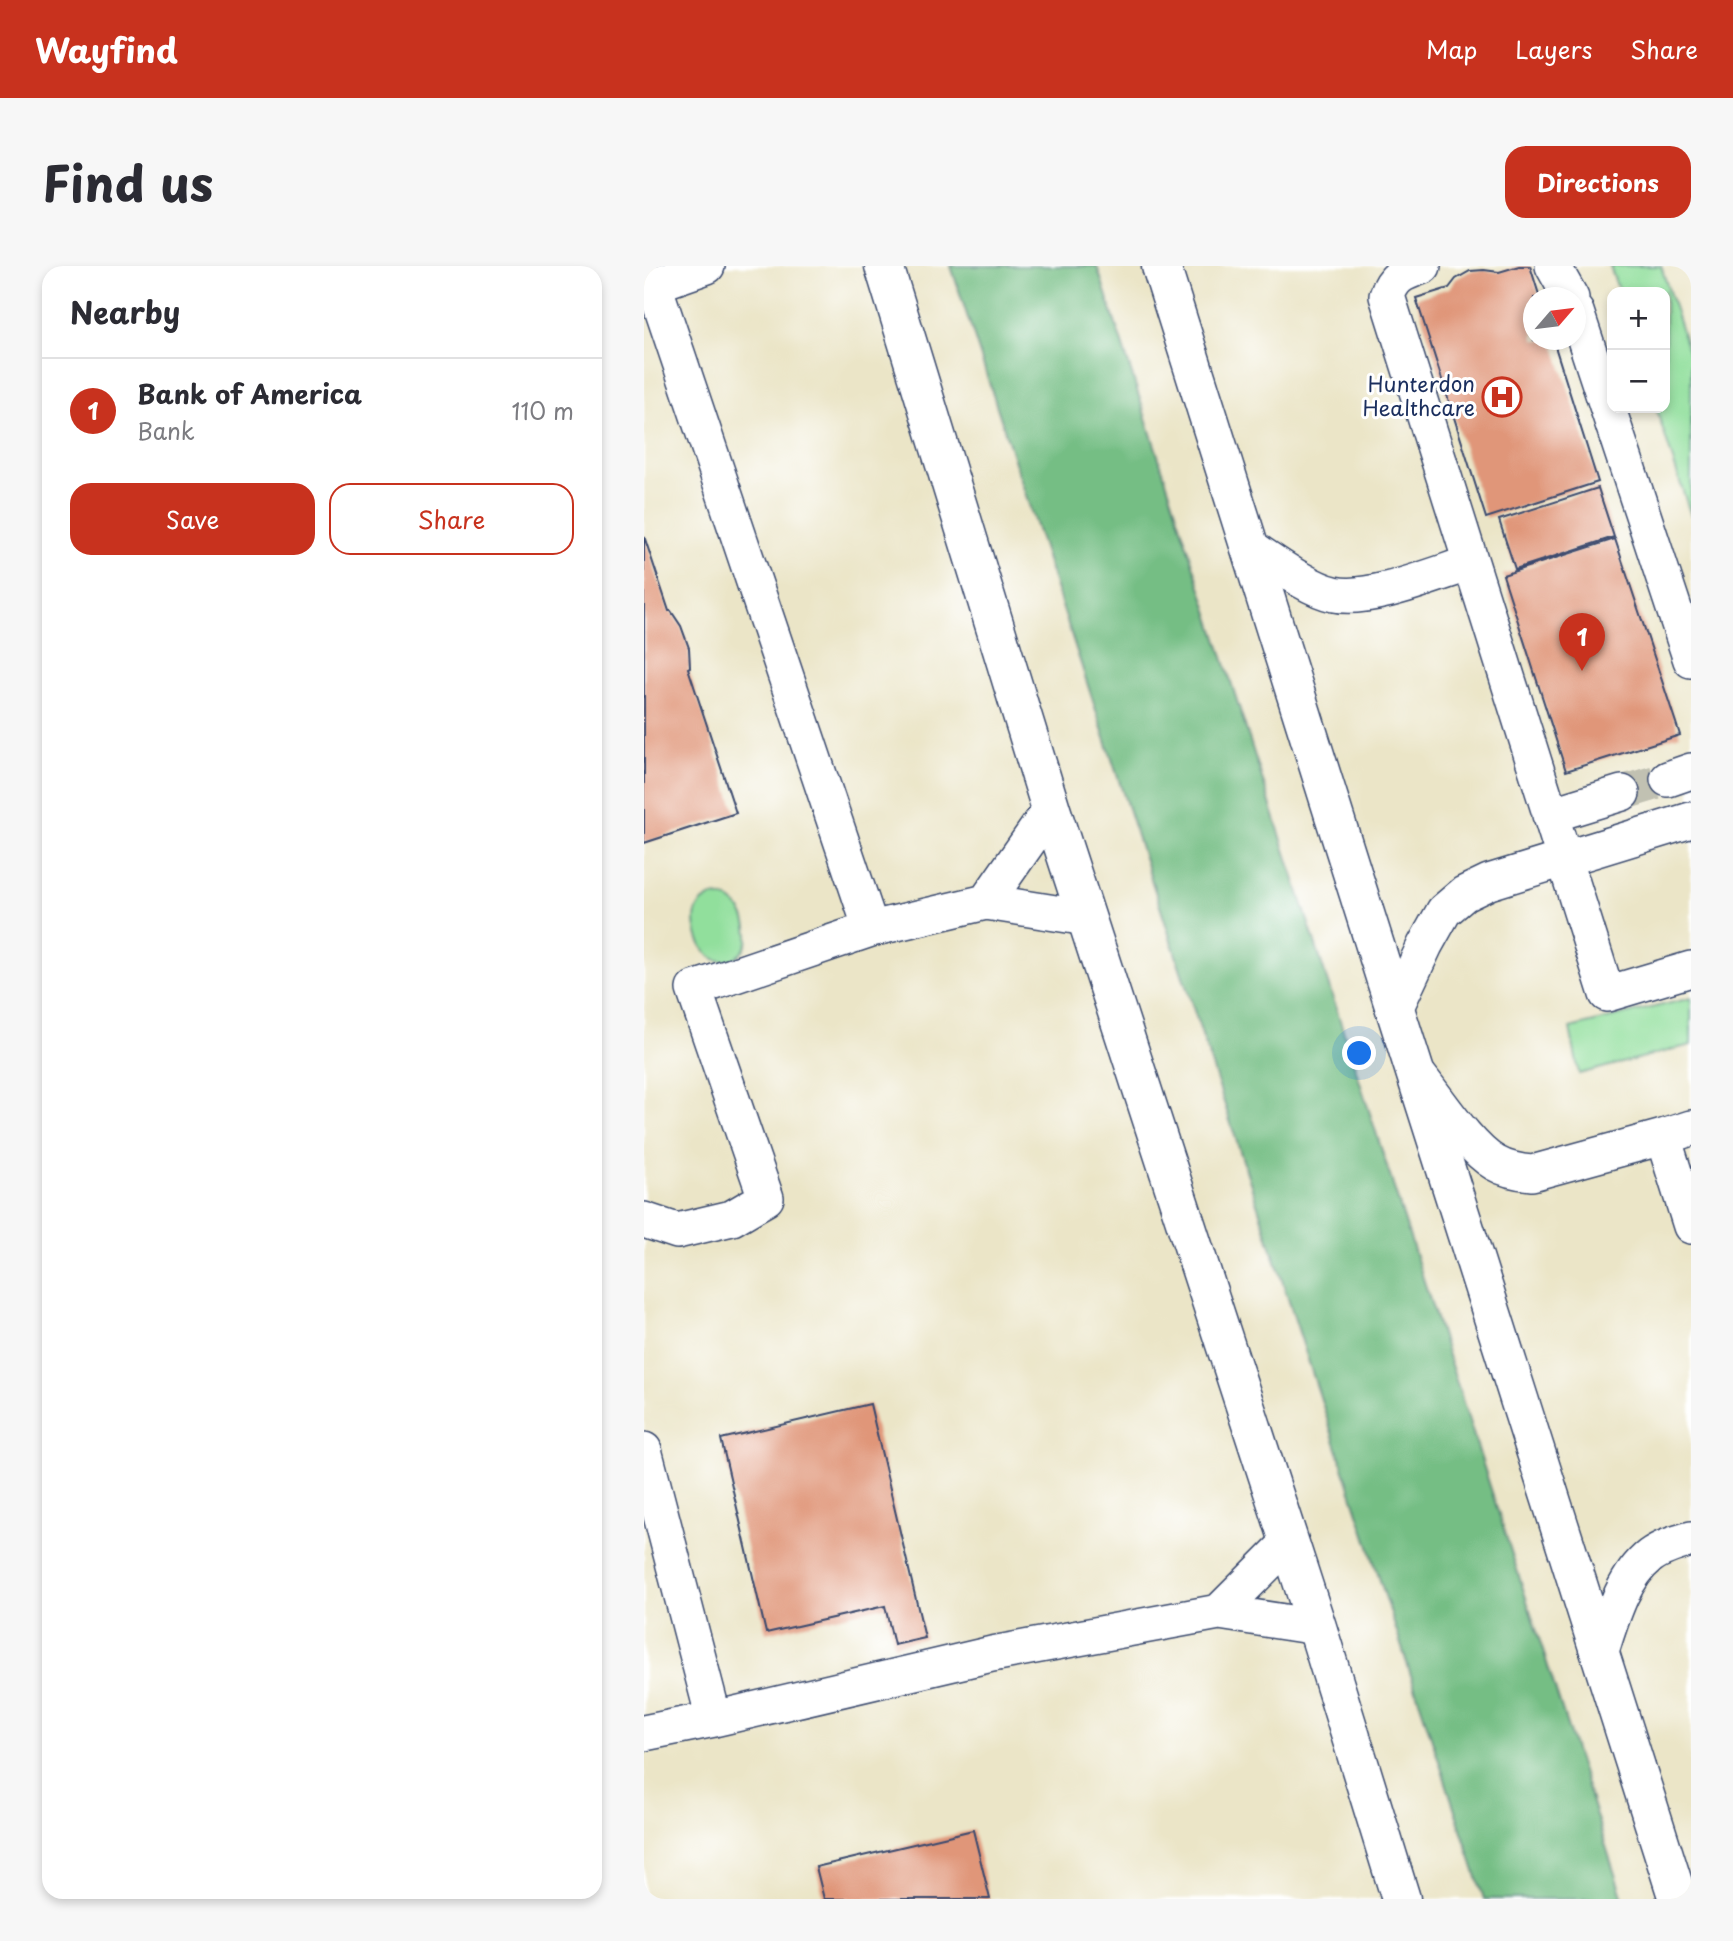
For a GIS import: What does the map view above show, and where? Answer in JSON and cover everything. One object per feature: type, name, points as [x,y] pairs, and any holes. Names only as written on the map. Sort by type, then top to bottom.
[{"type":"highway","points":[[1161,266],[1678,1899]]},
{"type":"highway","points":[[882,267],[1052,809],[1317,1627],[1401,1899]]},
{"type":"lane","points":[[707,266],[649,286],[871,929]]},
{"type":"lane","points":[[1423,266],[1399,275],[1387,296],[1607,994],[1691,969]]},
{"type":"lane","points":[[1553,266],[1565,287]]},
{"type":"lane","points":[[1586,342],[1691,660]]},
{"type":"lane","points":[[1250,547],[1296,576],[1335,594],[1379,592],[1471,563]]},
{"type":"lane","points":[[1550,815],[1622,793]]},
{"type":"lane","points":[[986,902],[1052,809]]},
{"type":"lane","points":[[1395,1009],[1444,912],[1464,894],[1489,882],[1691,820]]},
{"type":"lane","points":[[644,1220],[677,1231],[732,1218],[766,1198],[694,989],[871,929],[986,902],[1087,918]]},
{"type":"lane","points":[[1416,1073],[1475,1147],[1495,1163],[1512,1171],[1532,1173],[1677,1132],[1691,1226]]},
{"type":"lane","points":[[644,1450],[714,1719]]},
{"type":"lane","points":[[1600,1654],[1620,1595],[1636,1573],[1648,1558],[1662,1548],[1691,1539]]},
{"type":"lane","points":[[1219,1612],[1289,1542]]},
{"type":"lane","points":[[644,1733],[992,1654],[1219,1612],[1317,1627]]},
{"type":"green space","points":[[951,266],[1097,266],[1623,1899],[1484,1899]]},
{"type":"green space","points":[[1610,266],[1661,266],[1668,287],[1617,287]]},
{"type":"green space","points":[[1670,294],[1691,360],[1691,516],[1658,413],[1670,413]]},
{"type":"green space","points":[[712,896],[727,899],[738,907],[747,927],[745,948],[729,960],[716,960],[706,952],[695,925],[696,911]]},
{"type":"green space","points":[[1691,998],[1691,1045],[1579,1074],[1570,1028]]},
{"type":"building","points":[[1530,266],[1537,287],[1523,287],[1523,350],[1556,350],[1598,482],[1486,518],[1416,298],[1449,288],[1456,279],[1470,271],[1499,272]]},
{"type":"building","points":[[1598,488],[1614,537],[1515,569],[1499,520]]},
{"type":"building","points":[[644,536],[669,611],[681,626],[689,648],[688,668],[736,813],[644,843]]},
{"type":"building","points":[[1615,539],[1680,735],[1566,771],[1503,575]]},
{"type":"building","points":[[870,1404],[925,1638],[894,1645],[885,1606],[766,1633],[721,1439]]},
{"type":"building","points":[[973,1830],[990,1899],[824,1899],[816,1867]]},
{"type":"tunnel","points":[[1622,793],[1668,779]]},
{"type":"place","name":"Hunterdon Healthcare","points":[[1502,397]]},
{"type":"place","name":"Bank of America","points":[[1582,671]]}]
